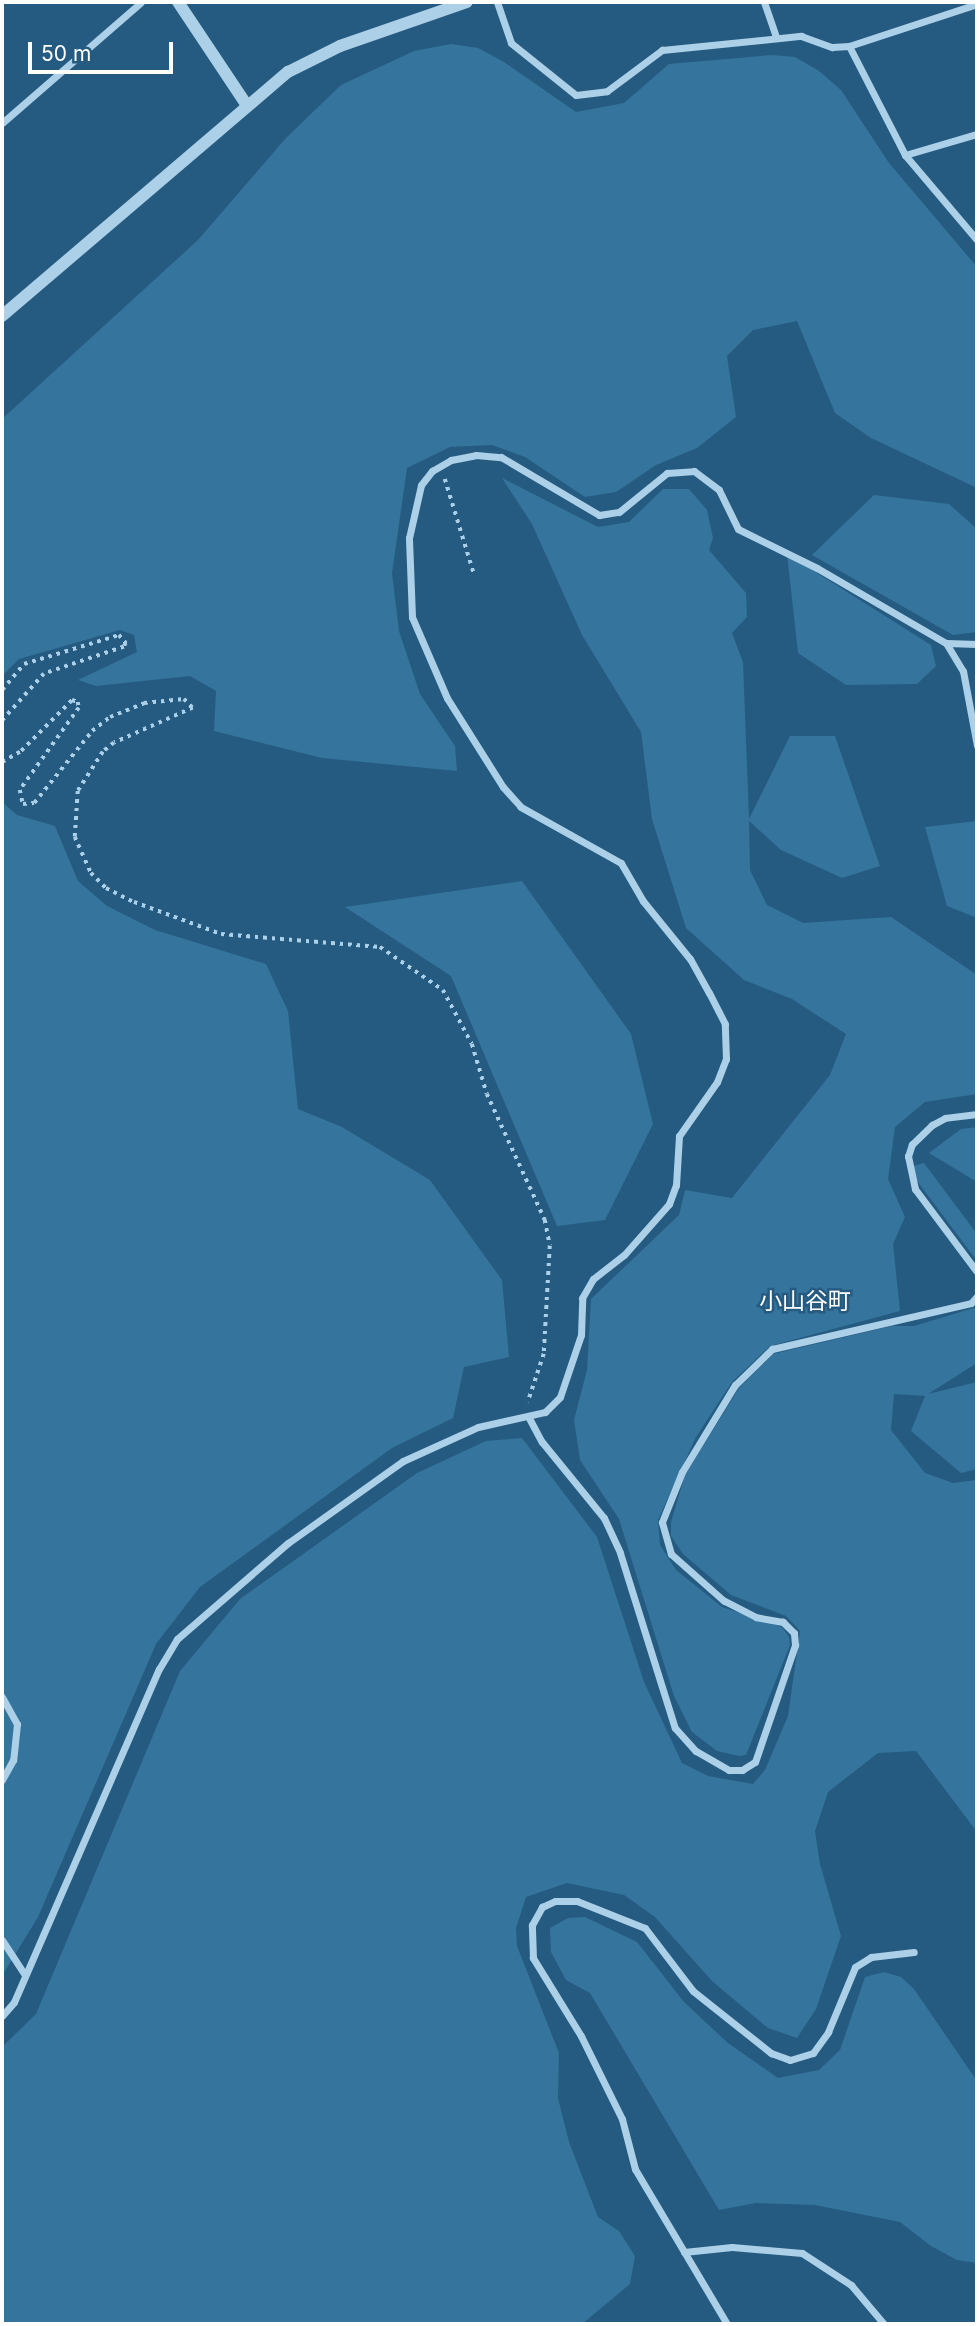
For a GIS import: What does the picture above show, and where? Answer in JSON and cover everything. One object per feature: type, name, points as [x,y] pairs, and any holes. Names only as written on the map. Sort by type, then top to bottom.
[{"type":"street","points":[[2,121],[141,2]]},
{"type":"street","points":[[178,2],[246,104]]},
{"type":"street","points":[[2,316],[246,104],[288,72],[340,46],[467,2]]},
{"type":"street","points":[[497,2],[512,43],[576,95],[607,91],[662,50],[801,36],[832,47],[849,46],[977,4]]},
{"type":"street","points":[[764,2],[776,37]]},
{"type":"street","points":[[849,46],[905,155],[977,240]]},
{"type":"street","points":[[905,155],[977,134]]},
{"type":"street","points":[[2,2016],[14,2002],[159,1670],[177,1639],[288,1543],[403,1461],[478,1427],[529,1418],[545,1412],[560,1397],[581,1335],[582,1298],[593,1279],[624,1255],[669,1205],[676,1185],[679,1136],[717,1082],[726,1059],[725,1024],[690,959],[643,901],[621,863],[521,807],[477,747],[427,659],[412,617],[409,538],[421,485],[441,466],[476,455],[501,457],[599,515],[619,512],[667,473],[694,471],[719,490],[738,529],[817,568],[946,643],[963,671],[977,747]]},
{"type":"street","points":[[946,643],[977,643]]},
{"type":"street","points":[[977,1114],[932,1125],[912,1144],[908,1156],[915,1189],[977,1272]]},
{"type":"street","points":[[529,1418],[541,1442],[604,1518],[620,1553],[675,1728],[696,1751],[729,1770],[748,1769],[755,1762],[795,1645],[794,1633],[783,1622],[756,1617],[724,1601],[671,1555],[662,1522],[682,1472],[735,1385],[772,1349],[971,1303],[977,1296]]},
{"type":"street","points":[[2,1697],[17,1724],[13,1760],[2,1780]]},
{"type":"street","points":[[727,2324],[635,2169],[622,2119],[581,2036],[533,1958],[529,1939],[542,1907],[555,1901],[577,1902],[645,1928],[693,1991],[771,2053],[790,2060],[813,2053],[828,2032],[855,1967],[871,1957],[914,1952]]},
{"type":"street","points":[[2,1940],[25,1975]]},
{"type":"street","points":[[684,2252],[732,2247],[803,2253],[851,2285],[884,2324]]},
{"type":"path","points":[[441,466],[474,574]]},
{"type":"path","points":[[2,690],[24,664],[119,635],[127,642],[124,647],[44,674],[2,721]]},
{"type":"path","points":[[2,762],[21,751],[72,700],[78,702],[79,708],[20,790],[23,804],[34,803],[92,731],[110,717],[144,703],[184,699],[193,708],[114,743],[103,752],[78,791],[75,837],[91,873],[106,888],[134,902],[221,934],[380,947],[443,990],[472,1044],[487,1094],[545,1220],[550,1246],[544,1354],[528,1400],[529,1418]]},
{"type":"shaded area","points":[[451,44],[478,48],[504,62],[576,112],[624,103],[669,64],[772,55],[795,57],[819,71],[841,90],[889,163],[977,267],[977,488],[871,438],[835,413],[797,321],[753,330],[727,356],[736,417],[697,448],[656,465],[616,492],[585,497],[525,457],[492,445],[450,447],[407,468],[392,573],[399,631],[420,694],[455,746],[457,771],[322,758],[214,731],[216,691],[190,676],[96,686],[78,680],[137,652],[134,635],[120,630],[19,659],[2,676],[2,419],[198,240],[286,138],[341,85],[414,51]]},
{"type":"shaded area","points":[[502,478],[598,527],[629,522],[663,489],[689,489],[707,510],[713,538],[709,550],[746,593],[747,617],[732,633],[743,662],[749,819],[790,736],[835,736],[880,866],[842,878],[781,850],[749,821],[750,870],[767,905],[803,923],[891,917],[977,975],[977,1094],[925,1102],[895,1127],[888,1179],[905,1217],[893,1244],[900,1311],[770,1346],[732,1382],[696,1437],[658,1520],[660,1545],[676,1570],[722,1607],[782,1627],[789,1637],[790,1645],[746,1755],[717,1751],[692,1732],[674,1696],[619,1519],[580,1460],[574,1420],[587,1370],[591,1299],[679,1215],[685,1190],[732,1198],[830,1075],[846,1034],[792,999],[744,980],[686,928],[652,819],[641,732],[582,635],[532,524]]},
{"type":"shaded area","points":[[874,495],[949,504],[977,529],[977,632],[953,635],[812,555]]},
{"type":"shaded area","points":[[787,554],[931,645],[936,666],[917,684],[846,685],[798,653]]},
{"type":"shaded area","points":[[2,802],[17,815],[55,826],[78,881],[107,906],[155,930],[266,964],[288,1011],[298,1109],[342,1127],[430,1180],[502,1280],[509,1357],[464,1367],[453,1418],[392,1448],[200,1587],[156,1644],[38,1917],[2,1976]]},
{"type":"shaded area","points":[[977,821],[977,918],[947,906],[925,827]]},
{"type":"shaded area","points":[[522,881],[631,1034],[653,1124],[605,1220],[557,1226],[451,976],[345,907]]},
{"type":"shaded area","points":[[977,1127],[977,1182],[929,1153],[961,1129]]},
{"type":"shaded area","points":[[924,1163],[977,1234],[977,1261],[914,1177],[913,1166]]},
{"type":"shaded area","points":[[977,1307],[977,1363],[928,1394],[977,1382],[977,1469],[961,1473],[911,1431],[925,1396],[894,1394],[891,1430],[925,1473],[953,1483],[977,1480],[977,1832],[916,1751],[878,1753],[828,1792],[815,1831],[820,1864],[841,1936],[816,2009],[797,2038],[768,2028],[712,1981],[655,1917],[624,1895],[567,1883],[526,1897],[516,1928],[517,1946],[559,2053],[558,2098],[569,2142],[598,2217],[619,2231],[635,2256],[630,2284],[582,2324],[2,2324],[2,2047],[36,2014],[180,1671],[240,1599],[417,1473],[486,1441],[522,1438],[597,1537],[644,1682],[682,1763],[708,1776],[753,1784],[765,1770],[788,1716],[800,1631],[786,1616],[731,1595],[683,1554],[671,1536],[671,1522],[685,1475],[739,1388],[773,1354],[892,1326],[914,1326]]},
{"type":"shaded area","points":[[585,1917],[637,1942],[684,2002],[728,2043],[778,2078],[819,2070],[840,2050],[865,1977],[884,1972],[901,1977],[914,1989],[977,2081],[977,2263],[957,2260],[931,2246],[900,2222],[815,2205],[756,2203],[719,2210],[590,1993],[566,1980],[551,1952],[550,1928],[568,1918]]},
{"type":"district","name":"小山谷町","points":[[805,1301]]}]
